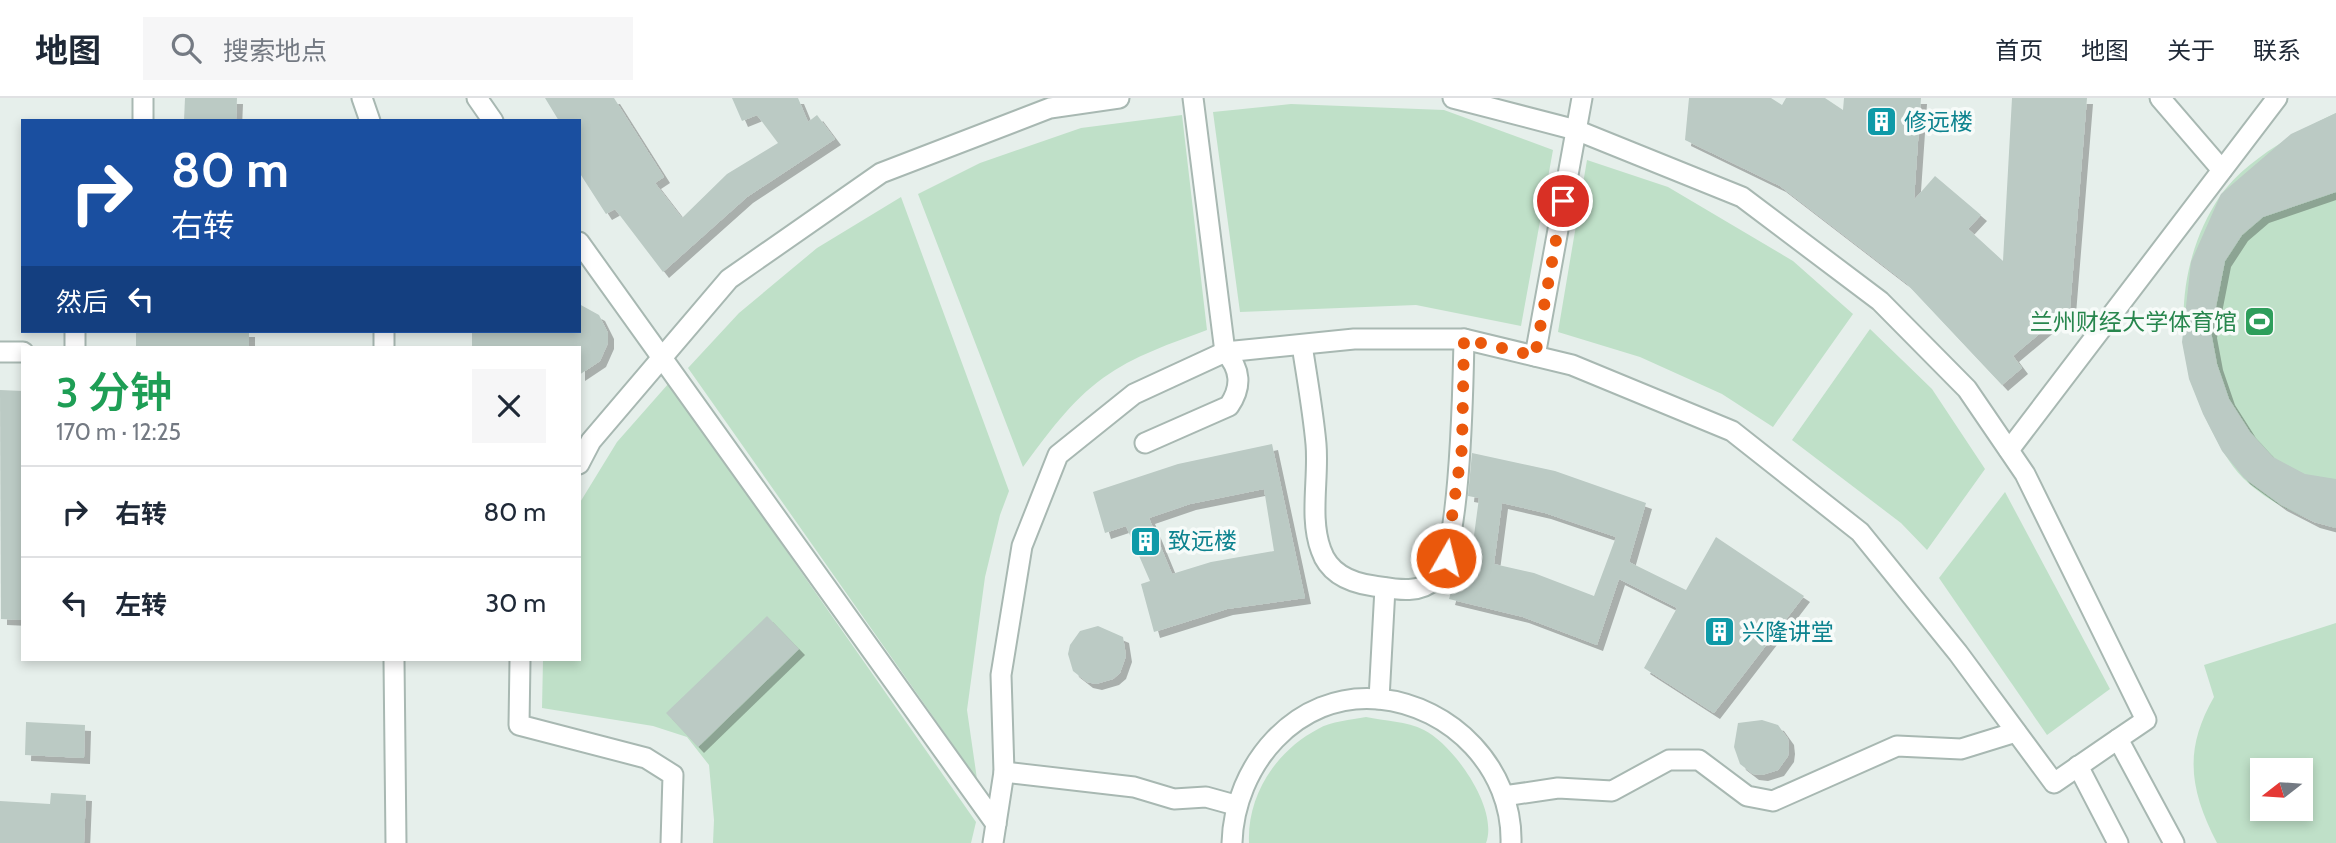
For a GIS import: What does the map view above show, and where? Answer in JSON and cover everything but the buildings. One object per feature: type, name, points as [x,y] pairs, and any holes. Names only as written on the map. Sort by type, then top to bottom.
[{"type":"street","points":[[143,98],[143,119]]},
{"type":"street","points":[[362,98],[369,119]]},
{"type":"street","points":[[477,98],[493,119]]},
{"type":"street","points":[[581,460],[591,441],[663,360],[729,279],[881,173],[1050,108],[1119,98]]},
{"type":"street","points":[[1145,443],[1229,406],[1239,384],[1233,361],[1225,352],[1193,98]]},
{"type":"street","points":[[994,833],[1004,772],[1001,675],[1022,546],[1058,455],[1134,394],[1225,352],[1354,339],[1464,339],[1572,365],[1732,431],[1860,533],[1958,653],[2054,783],[2146,720],[2025,474],[1966,389],[1880,301],[1742,197],[1576,130],[1453,98]]},
{"type":"street","points":[[1535,356],[1582,98]]},
{"type":"street","points":[[2160,98],[2222,170]]},
{"type":"street","points":[[2009,450],[2277,98]]},
{"type":"street","points":[[581,245],[994,833]]},
{"type":"street","points":[[1302,345],[1316,446],[1317,536],[1321,552],[1342,577],[1357,584],[1412,590],[1424,587],[1442,570],[1462,448],[1464,339]]},
{"type":"street","points":[[0,352],[21,352]]},
{"type":"street","points":[[1379,699],[1385,588]]},
{"type":"street","points":[[394,661],[396,843]]},
{"type":"street","points":[[520,661],[519,725],[646,758],[673,775],[671,843]]},
{"type":"street","points":[[1232,843],[1236,806],[1251,769],[1262,752],[1291,725],[1327,707],[1379,699],[1424,710],[1458,731],[1486,760],[1504,796],[1511,843]]},
{"type":"street","points":[[1504,796],[1558,788],[1612,791],[1669,760],[1699,760],[1748,796],[1773,801],[1897,746],[1961,749],[2016,732]]},
{"type":"street","points":[[2118,738],[2174,843]]},
{"type":"street","points":[[2078,766],[2118,843]]},
{"type":"street","points":[[1004,772],[1134,787],[1174,799],[1206,797],[1236,806]]},
{"type":"green space","points":[[1291,104],[1444,110],[1553,150],[1521,326],[1416,305],[1240,312],[1213,112]]},
{"type":"green space","name":"兰州财经大学体育馆","points":[[2336,113],[2336,528],[2299,515],[2275,502],[2253,487],[2229,461],[2211,429],[2190,372],[2184,312],[2186,282],[2193,252],[2220,196],[2243,170],[2258,159],[2305,128]]},
{"type":"green space","points":[[1182,115],[1207,330],[1140,357],[1103,378],[1070,408],[1023,467],[918,194],[980,163],[1081,128]]},
{"type":"green space","points":[[1587,160],[1668,187],[1793,261],[1853,314],[1773,427],[1722,394],[1640,357],[1558,332]]},
{"type":"green space","points":[[901,197],[1009,491],[1000,515],[985,577],[967,710],[977,779],[688,368],[739,313],[817,248]]},
{"type":"green space","points":[[1870,329],[1932,389],[1985,469],[1927,550],[1901,523],[1792,440]]},
{"type":"green space","points":[[669,383],[976,822],[971,843],[713,843],[714,820],[709,765],[687,737],[653,726],[542,708],[543,661],[581,661],[581,501],[617,442]]},
{"type":"green space","points":[[2005,492],[2110,689],[2047,735],[1939,578]]},
{"type":"green space","points":[[2336,623],[2336,843],[2217,843],[2201,805],[2194,770],[2198,735],[2214,697],[2204,665]]},
{"type":"green space","points":[[1366,717],[1417,727],[1448,749],[1471,779],[1480,796],[1486,813],[1486,843],[1249,843],[1253,808],[1259,792],[1267,776],[1289,749],[1323,726]]},
{"type":"place","name":"修远楼","points":[[1881,122]]},
{"type":"place","name":"兰州财经大学体育馆","points":[[2260,322]]},
{"type":"place","name":"致远楼","points":[[1145,541]]},
{"type":"place","name":"兴隆讲堂","points":[[1719,632]]},
{"type":"route","points":[[1446,558],[1462,448],[1464,339],[1535,356],[1563,201]]}]
